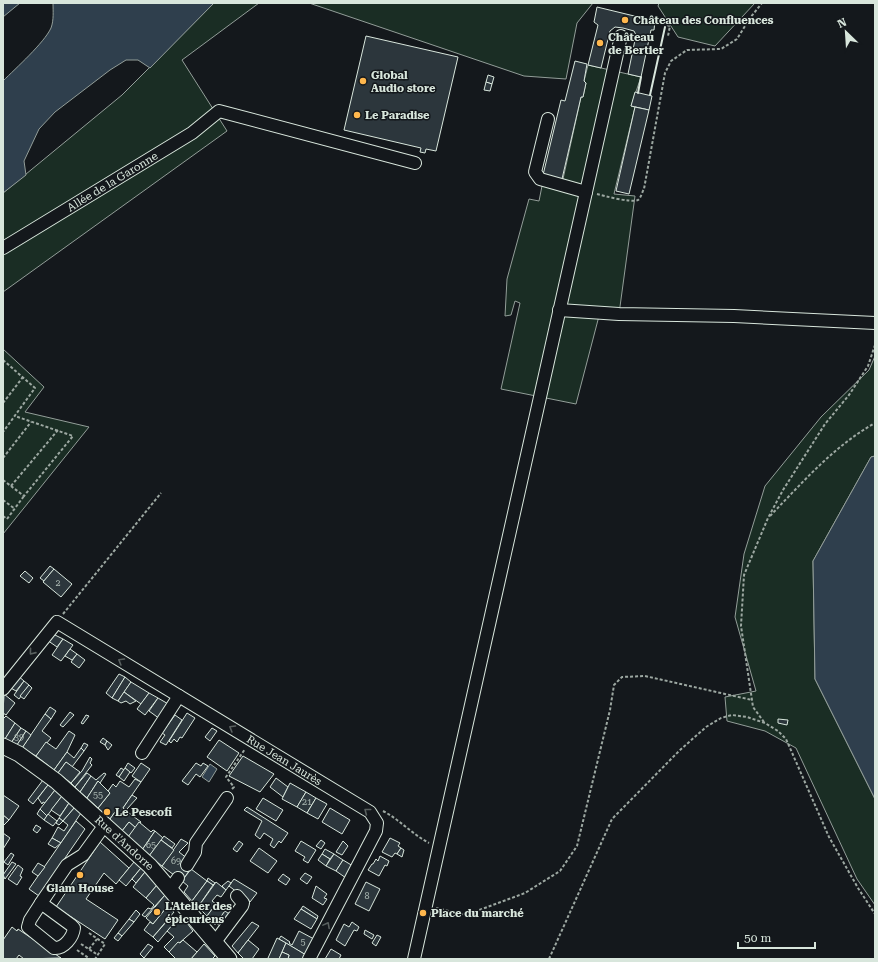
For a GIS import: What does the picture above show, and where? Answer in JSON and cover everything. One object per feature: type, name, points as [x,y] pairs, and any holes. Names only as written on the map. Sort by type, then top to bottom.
[{"type":"main road","name":"Rue d'Andorre","points":[[3,746],[19,754],[56,781],[150,866],[174,883],[215,942],[229,959]]},
{"type":"street","points":[[414,959],[621,36]]},
{"type":"street","name":"Allée de la Garonne","points":[[3,248],[192,133],[219,111],[415,164]]},
{"type":"street","points":[[548,119],[535,172],[540,179],[586,192]]},
{"type":"street","points":[[559,310],[619,314],[734,316],[875,323]]},
{"type":"street","points":[[3,689],[57,622]]},
{"type":"street","name":"Rue Jean Jaurès","points":[[57,622],[370,812]]},
{"type":"street","points":[[142,752],[179,696]]},
{"type":"street","points":[[187,865],[196,852],[196,843],[227,798]]},
{"type":"street","points":[[309,959],[376,831],[377,823],[370,812]]},
{"type":"street","points":[[41,903],[67,865],[83,855],[104,826]]},
{"type":"street","points":[[215,942],[242,906],[241,899],[237,896]]},
{"type":"path","points":[[586,192],[628,200],[637,200],[640,198],[644,189],[665,73],[671,61],[687,50],[721,49],[737,39],[750,18],[762,3]]},
{"type":"path","points":[[667,25],[670,26],[668,36]]},
{"type":"path","points":[[764,723],[753,707],[741,626],[744,575],[768,518],[786,484],[825,424],[849,396],[868,366],[875,345]]},
{"type":"path","points":[[3,360],[35,388],[3,432]]},
{"type":"path","points":[[3,403],[22,377]]},
{"type":"path","points":[[3,516],[7,519],[73,436],[15,416]]},
{"type":"path","points":[[3,458],[31,422]]},
{"type":"path","points":[[768,518],[807,476],[860,431],[875,423]]},
{"type":"path","points":[[11,486],[58,430]]},
{"type":"path","points":[[3,480],[24,496]]},
{"type":"path","points":[[57,622],[161,493]]},
{"type":"path","points":[[3,500],[15,508]]},
{"type":"path","points":[[426,905],[466,915],[525,893],[560,871],[577,846],[610,710],[614,686],[622,677],[645,676],[752,700]]},
{"type":"path","points":[[549,959],[612,819],[652,776],[706,727],[721,718],[732,715],[747,717],[764,723],[778,730],[786,740],[829,837],[858,888],[875,914]]},
{"type":"path","points":[[227,798],[234,787],[226,777],[252,740]]},
{"type":"path","points":[[370,812],[381,810],[387,813],[406,825],[416,836],[438,848]]},
{"type":"path","points":[[89,933],[105,944],[94,959]]},
{"type":"path","points":[[89,949],[97,938]]},
{"type":"path","points":[[82,944],[98,955]]},
{"type":"path","points":[[77,950],[90,959]]},
{"type":"path","points":[[82,959],[85,955]]},
{"type":"green space","points":[[214,3],[259,3],[182,60],[227,131],[3,292],[3,193],[122,95]]},
{"type":"green space","points":[[309,3],[593,3],[577,23],[566,79],[524,76]]},
{"type":"green space","points":[[659,3],[755,3],[715,46],[678,37],[658,6]]},
{"type":"green space","points":[[588,65],[641,77],[631,106],[635,107],[614,194],[635,196],[619,314],[599,316],[576,404],[501,389],[520,303],[515,301],[511,315],[505,316],[507,279],[529,199],[539,201],[542,186],[582,191],[563,179],[581,97],[583,97],[586,83],[584,81]]},
{"type":"green space","points":[[3,349],[44,387],[25,412],[89,427],[3,534]]},
{"type":"green space","points":[[875,356],[875,456],[871,457],[813,561],[815,679],[875,799],[875,905],[857,879],[796,748],[765,731],[727,721],[725,697],[756,691],[735,617],[744,554],[765,486],[821,417],[869,370]]},
{"type":"water","points":[[3,3],[20,3],[3,17]]},
{"type":"water","points":[[53,3],[214,3],[150,68],[138,60],[126,60],[110,70],[55,112],[39,129],[24,161],[26,175],[3,193],[3,81],[42,41],[51,28],[53,22]]},
{"type":"water","points":[[875,456],[875,799],[815,679],[813,561],[871,457]]},
{"type":"water","points":[[210,764],[217,769],[209,782],[202,777]]},
{"type":"building","name":"Château de Bertier","points":[[597,7],[655,21],[654,30],[651,30],[641,77],[628,74],[636,35],[634,31],[623,28],[615,27],[610,31],[601,68],[588,65],[598,25],[594,22]]},
{"type":"building","points":[[366,36],[458,57],[436,151],[426,149],[425,153],[420,152],[421,148],[344,130]]},
{"type":"building","points":[[575,61],[587,64],[584,81],[586,83],[583,97],[581,97],[562,179],[543,175],[561,100],[565,101]]},
{"type":"building","points":[[488,75],[494,77],[492,84],[486,82]]},
{"type":"building","points":[[486,82],[492,84],[490,91],[484,90]]},
{"type":"building","points":[[635,92],[652,96],[649,110],[631,106]]},
{"type":"building","points":[[635,107],[649,110],[629,194],[616,191]]},
{"type":"building","points":[[50,566],[54,569],[44,581],[40,578]]},
{"type":"building","points":[[54,569],[72,584],[61,597],[43,582]]},
{"type":"building","points":[[25,571],[33,578],[29,583],[20,576]]},
{"type":"building","points":[[53,634],[63,639],[57,647],[47,640]]},
{"type":"building","points":[[63,639],[73,645],[61,661],[52,655]]},
{"type":"building","points":[[70,649],[77,654],[72,660],[65,656]]},
{"type":"building","points":[[77,654],[85,660],[79,668],[71,662]]},
{"type":"building","points":[[119,674],[125,677],[112,698],[106,693]]},
{"type":"building","points":[[17,675],[24,681],[16,691],[9,687]]},
{"type":"building","points":[[125,677],[131,682],[118,701],[112,698]]},
{"type":"building","points":[[24,681],[29,685],[19,699],[14,695]]},
{"type":"building","points":[[131,682],[149,693],[141,704],[124,692]]},
{"type":"building","points":[[29,685],[32,688],[24,699],[20,696]]},
{"type":"building","points":[[124,692],[136,701],[130,704],[126,701],[121,703],[118,701]]},
{"type":"building","points":[[149,693],[158,698],[145,715],[137,709]]},
{"type":"building","points":[[4,694],[15,703],[6,715],[3,713]]},
{"type":"building","points":[[158,698],[170,705],[160,719],[149,711]]},
{"type":"building","points":[[50,707],[56,711],[51,719],[45,714]]},
{"type":"building","points":[[70,712],[74,715],[63,727],[60,725]]},
{"type":"building","points":[[187,713],[195,718],[182,738],[180,737],[177,742],[174,739],[171,743],[169,741]]},
{"type":"building","points":[[45,714],[51,719],[42,731],[51,738],[36,756],[22,748]]},
{"type":"building","points":[[86,715],[89,716],[83,724],[81,723]]},
{"type":"building","points":[[175,715],[182,720],[166,745],[160,742],[165,735],[162,733]]},
{"type":"building","points":[[6,716],[15,723],[5,739],[3,739],[3,719]]},
{"type":"building","points":[[778,719],[788,720],[787,725],[778,723]]},
{"type":"building","points":[[15,723],[21,728],[11,743],[5,739]]},
{"type":"building","points":[[21,728],[26,731],[17,745],[11,743]]},
{"type":"building","points":[[212,728],[217,731],[210,741],[205,737]]},
{"type":"building","points":[[26,731],[31,735],[22,748],[17,745]]},
{"type":"building","points":[[69,731],[75,735],[67,752],[54,770],[36,756],[46,742],[56,749]]},
{"type":"building","points":[[103,738],[107,741],[105,745],[100,742]]},
{"type":"building","points":[[219,740],[239,753],[227,771],[207,757]]},
{"type":"building","points":[[107,741],[112,745],[108,750],[105,745]]},
{"type":"building","points":[[84,743],[88,745],[84,751],[81,748]]},
{"type":"building","points":[[81,748],[84,751],[72,767],[66,762],[58,773],[54,770],[67,752],[74,758]]},
{"type":"building","points":[[243,756],[274,774],[260,792],[229,776]]},
{"type":"building","points":[[90,757],[92,759],[90,763],[92,765],[75,787],[71,783],[82,771]]},
{"type":"building","points":[[66,762],[80,772],[71,783],[58,773]]},
{"type":"building","points":[[128,763],[135,768],[131,773],[125,768]]},
{"type":"building","points":[[141,763],[150,769],[141,782],[132,776]]},
{"type":"building","points":[[196,763],[201,766],[203,763],[208,766],[200,777],[196,774],[188,785],[182,781]]},
{"type":"building","points":[[121,768],[124,770],[119,777],[116,775]]},
{"type":"building","points":[[125,768],[130,772],[124,781],[119,777]]},
{"type":"building","points":[[87,773],[91,776],[80,792],[75,787]]},
{"type":"building","points":[[104,773],[106,774],[100,783],[98,781],[87,798],[80,792],[91,776],[96,780]]},
{"type":"building","points":[[276,778],[288,787],[283,797],[270,787]]},
{"type":"building","points":[[135,779],[141,782],[123,808],[125,810],[121,816],[115,812],[110,819],[98,808],[110,793],[108,791],[113,784],[116,787],[120,781],[129,787]]},
{"type":"building","points":[[43,780],[48,785],[33,804],[28,800]]},
{"type":"building","points":[[98,781],[110,793],[98,808],[87,798]]},
{"type":"building","points":[[290,783],[306,792],[297,807],[282,799]]},
{"type":"building","points":[[48,785],[55,790],[45,803],[43,802],[42,804],[38,798]]},
{"type":"building","points":[[55,790],[62,796],[47,816],[40,809]]},
{"type":"building","points":[[306,792],[316,798],[307,813],[297,807]]},
{"type":"building","points":[[3,795],[19,806],[9,820],[3,815]]},
{"type":"building","points":[[132,795],[137,798],[127,809],[128,812],[123,808]]},
{"type":"building","points":[[62,796],[69,803],[60,816],[51,810]]},
{"type":"building","points":[[263,798],[283,810],[276,821],[256,809]]},
{"type":"building","points":[[316,798],[327,804],[318,819],[307,813]]},
{"type":"building","points":[[69,803],[75,807],[63,821],[59,818]]},
{"type":"building","points":[[75,807],[81,813],[61,843],[52,838],[58,827],[64,831],[68,825],[63,821]]},
{"type":"building","points":[[247,807],[288,833],[281,843],[279,841],[274,848],[270,845],[273,839],[264,833],[260,839],[255,835],[262,821],[244,810]]},
{"type":"building","points":[[330,808],[350,820],[342,834],[322,822]]},
{"type":"building","points":[[40,809],[47,816],[44,820],[37,814]]},
{"type":"building","points":[[125,810],[141,822],[136,828],[129,822],[122,831],[110,819],[115,812],[121,816]]},
{"type":"building","points":[[48,814],[57,821],[53,826],[44,820]]},
{"type":"building","points":[[3,815],[9,820],[4,825],[3,824]]},
{"type":"building","points":[[59,818],[63,821],[59,825],[56,823]]},
{"type":"building","points":[[76,821],[85,829],[39,896],[29,889]]},
{"type":"building","points":[[129,822],[136,828],[128,837],[122,831]]},
{"type":"building","points":[[139,822],[151,832],[153,830],[155,831],[142,850],[128,837]]},
{"type":"building","points":[[36,825],[41,828],[37,833],[33,830]]},
{"type":"building","points":[[155,831],[163,838],[149,856],[142,850]]},
{"type":"building","points":[[3,833],[10,838],[3,849]]},
{"type":"building","points":[[164,836],[175,844],[172,848],[161,840]]},
{"type":"building","points":[[52,838],[61,843],[55,848],[48,844]]},
{"type":"building","points":[[390,838],[400,843],[398,846],[401,848],[397,854],[395,853],[392,857],[382,852]]},
{"type":"building","points":[[181,839],[188,843],[179,852],[188,859],[191,868],[182,881],[162,866]]},
{"type":"building","points":[[161,840],[174,850],[162,866],[149,856]]},
{"type":"building","points":[[321,840],[325,843],[321,849],[316,846]]},
{"type":"building","points":[[239,841],[243,844],[237,852],[233,849]]},
{"type":"building","points":[[301,841],[316,850],[308,863],[303,860],[305,857],[295,851]]},
{"type":"building","points":[[343,841],[348,846],[342,855],[336,852]]},
{"type":"building","points":[[100,842],[129,868],[116,884],[104,873],[86,899],[118,920],[105,939],[56,907]]},
{"type":"building","points":[[259,848],[277,861],[268,873],[250,861]]},
{"type":"building","points":[[401,848],[404,850],[402,857],[397,854]]},
{"type":"building","points":[[325,849],[334,854],[330,859],[322,854]]},
{"type":"building","points":[[11,853],[14,855],[8,865],[4,862]]},
{"type":"building","points":[[322,854],[330,859],[326,866],[318,860]]},
{"type":"building","points":[[334,854],[343,860],[336,871],[326,866]]},
{"type":"building","points":[[380,856],[389,861],[379,876],[368,870],[376,859],[378,861]]},
{"type":"building","points":[[343,860],[353,866],[346,878],[336,871]]},
{"type":"building","points":[[12,862],[16,864],[5,879],[3,875]]},
{"type":"building","points":[[134,862],[141,868],[126,886],[119,880]]},
{"type":"building","points":[[38,863],[45,867],[38,876],[32,872]]},
{"type":"building","points":[[18,865],[23,869],[20,876],[22,877],[17,885],[8,879]]},
{"type":"building","points":[[141,868],[145,872],[136,883],[132,879]]},
{"type":"building","points":[[191,869],[207,881],[192,901],[184,892],[188,886],[182,881]]},
{"type":"building","points":[[145,872],[157,885],[146,898],[133,887]]},
{"type":"building","points":[[305,873],[312,877],[307,884],[300,879]]},
{"type":"building","points":[[283,874],[290,879],[286,885],[278,880]]},
{"type":"building","points":[[208,878],[215,883],[213,885],[207,881]]},
{"type":"building","points":[[234,879],[257,893],[250,902],[229,886]]},
{"type":"building","points":[[207,881],[213,885],[198,907],[192,901]]},
{"type":"building","points":[[228,881],[231,883],[226,890],[222,886]]},
{"type":"building","points":[[216,882],[226,890],[221,897],[217,895],[212,901],[216,904],[207,916],[198,907]]},
{"type":"building","points":[[366,882],[380,889],[369,911],[355,904]]},
{"type":"building","points":[[157,885],[165,895],[145,917],[142,915],[148,908],[151,909],[154,905],[146,898]]},
{"type":"building","points":[[316,886],[327,894],[324,898],[327,899],[323,905],[312,898]]},
{"type":"building","name":"L'Atelier des épicuriens","points":[[165,895],[170,899],[167,907],[153,924],[146,918]]},
{"type":"building","points":[[216,904],[225,911],[215,925],[207,916]]},
{"type":"building","points":[[303,906],[318,916],[317,919],[301,909]]},
{"type":"building","points":[[167,907],[174,912],[153,937],[144,930],[150,922],[153,924]]},
{"type":"building","points":[[301,909],[317,919],[311,929],[294,919]]},
{"type":"building","points":[[136,910],[140,914],[134,922],[129,919]]},
{"type":"building","points":[[225,911],[232,916],[223,928],[216,923]]},
{"type":"building","points":[[181,915],[193,931],[169,952],[164,947],[174,937],[167,931]]},
{"type":"building","points":[[129,919],[134,922],[122,936],[118,933]]},
{"type":"building","points":[[168,920],[173,924],[158,942],[153,937]]},
{"type":"building","points":[[252,922],[259,926],[238,953],[232,946]]},
{"type":"building","points":[[352,922],[359,927],[357,931],[354,930],[345,946],[336,940],[344,924],[349,927]]},
{"type":"building","points":[[12,927],[17,931],[18,929],[61,958],[24,959],[19,955],[16,959],[3,959],[3,940]]},
{"type":"building","points":[[365,930],[374,935],[372,939],[364,934]]},
{"type":"building","points":[[299,931],[314,939],[306,955],[279,939],[281,936],[292,945]]},
{"type":"building","points":[[118,933],[122,936],[118,941],[114,938]]},
{"type":"building","points":[[377,935],[381,937],[376,946],[372,943]]},
{"type":"building","points":[[277,938],[286,943],[279,959],[268,958]]},
{"type":"building","points":[[183,940],[197,952],[191,959],[176,959],[169,952],[178,942],[180,943]]},
{"type":"building","points":[[248,940],[259,949],[252,959],[244,959],[238,953]]},
{"type":"building","points":[[286,943],[306,955],[303,959],[288,959],[289,955],[282,952]]},
{"type":"building","points":[[148,944],[153,947],[144,958],[140,954]]},
{"type":"building","points":[[204,944],[215,956],[212,959],[191,959]]},
{"type":"building","points":[[331,949],[341,955],[339,959],[325,959]]},
{"type":"building","points":[[282,952],[289,955],[288,959],[279,959]]},
{"type":"wall","points":[[650,95],[665,27]]},
{"type":"wall","points":[[638,93],[641,77]]},
{"type":"place","name":"Château des Confluences","points":[[625,20]]},
{"type":"place","name":"Château de Bertier","points":[[600,43]]},
{"type":"place","name":"Global Audio store","points":[[363,81]]},
{"type":"place","name":"Le Paradise","points":[[357,115]]},
{"type":"place","name":"Le Pescofi","points":[[107,812]]},
{"type":"place","name":"Glam House","points":[[80,875]]},
{"type":"place","name":"L'Atelier des épicuriens","points":[[157,912]]},
{"type":"place","name":"Place du marché","points":[[423,913]]}]
